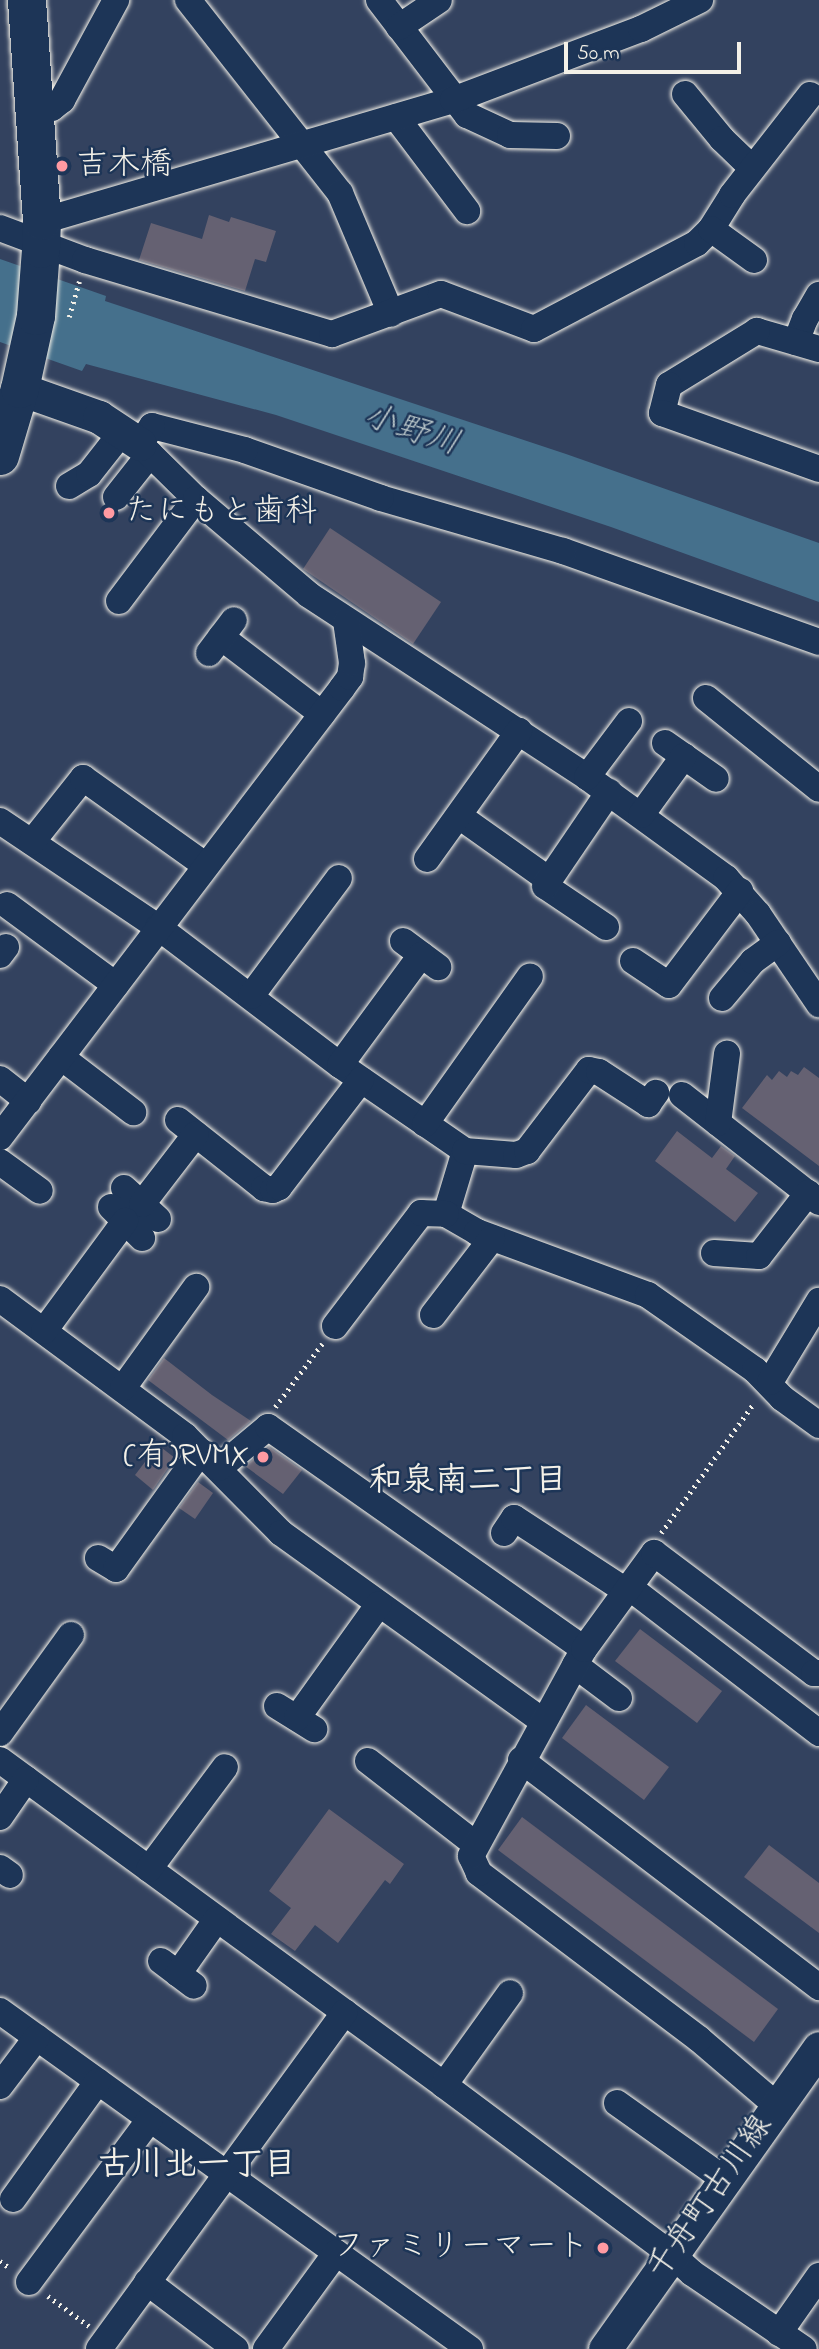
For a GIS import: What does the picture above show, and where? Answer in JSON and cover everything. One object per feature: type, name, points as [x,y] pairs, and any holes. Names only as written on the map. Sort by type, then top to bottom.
[{"type":"main road","points":[[0,456],[14,383],[36,316],[41,238],[27,0]]},
{"type":"street","points":[[35,111],[52,107],[62,100],[116,0]]},
{"type":"street","points":[[188,0],[304,143],[340,193],[391,314]]},
{"type":"street","points":[[379,0],[453,100],[482,124],[510,135],[557,136]]},
{"type":"street","points":[[399,27],[439,0]]},
{"type":"street","points":[[41,238],[304,143],[453,100],[641,29],[700,0]]},
{"type":"street","points":[[685,93],[722,139],[752,168]]},
{"type":"street","points":[[0,229],[41,238],[85,260],[332,334],[441,294],[534,329],[697,243],[711,229],[752,168],[810,96]]},
{"type":"street","points":[[396,117],[467,211]]},
{"type":"street","points":[[711,229],[754,260]]},
{"type":"street","points":[[819,295],[804,319],[807,346],[757,331],[669,385],[662,414],[819,469]]},
{"type":"street","points":[[14,383],[99,417],[137,443],[284,576],[346,621],[519,731],[685,846],[740,891],[819,1004]]},
{"type":"street","points":[[69,486],[137,443],[152,426],[245,450],[381,498],[563,551],[819,642]]},
{"type":"street","points":[[116,497],[137,443]]},
{"type":"street","points":[[119,601],[196,499]]},
{"type":"street","points":[[0,1137],[349,677],[351,649],[346,621]]},
{"type":"street","points":[[222,637],[322,714]]},
{"type":"street","points":[[706,698],[819,789]]},
{"type":"street","points":[[587,777],[629,722]]},
{"type":"street","points":[[427,859],[519,731]]},
{"type":"street","points":[[641,815],[675,750],[716,779]]},
{"type":"street","points":[[32,842],[83,778],[205,865]]},
{"type":"street","points":[[606,927],[545,886],[609,792]]},
{"type":"street","points":[[459,816],[549,880]]},
{"type":"street","points":[[0,821],[159,927],[351,1073],[465,1151],[516,1155],[527,1151],[589,1070],[599,1072],[648,1104],[669,1094],[718,1123],[813,1198],[759,1256],[714,1253]]},
{"type":"street","points":[[251,996],[339,878]]},
{"type":"street","points":[[633,961],[669,985],[740,891]]},
{"type":"street","points":[[8,905],[116,985]]},
{"type":"street","points":[[722,998],[752,961],[778,943]]},
{"type":"street","points":[[44,1331],[134,1213],[187,1127],[264,1188],[273,1190],[279,1187],[351,1073],[421,954]]},
{"type":"street","points":[[425,1124],[530,976]]},
{"type":"street","points":[[718,1123],[727,1054]]},
{"type":"street","points":[[61,1057],[133,1112]]},
{"type":"street","points":[[0,1079],[28,1101]]},
{"type":"street","points":[[446,1214],[465,1151]]},
{"type":"street","points":[[0,1162],[40,1191]]},
{"type":"street","points":[[335,1326],[421,1213],[446,1214],[492,1238],[648,1295],[770,1382],[782,1398],[819,1425]]},
{"type":"street","points":[[433,1315],[492,1238]]},
{"type":"street","points":[[122,1388],[196,1287]]},
{"type":"street","points":[[0,1299],[122,1388],[210,1459],[281,1533],[543,1721]]},
{"type":"street","points":[[770,1382],[819,1301]]},
{"type":"street","points":[[98,1558],[116,1569],[210,1459],[268,1427],[580,1657],[619,1698]]},
{"type":"street","points":[[504,1533],[514,1518],[628,1589],[819,1733]]},
{"type":"street","points":[[776,2105],[699,2039],[479,1873],[471,1856],[521,1760],[580,1657],[654,1553],[817,1673],[787,1709]]},
{"type":"street","points":[[296,1718],[379,1604]]},
{"type":"street","points":[[0,1733],[56,1642]]},
{"type":"street","points":[[0,1760],[444,2085],[671,2254],[692,2273],[804,2349]]},
{"type":"street","points":[[521,1760],[819,1987]]},
{"type":"street","points":[[368,1761],[475,1844]]},
{"type":"street","points":[[149,1869],[225,1767]]},
{"type":"street","points":[[0,1817],[26,1779]]},
{"type":"street","points":[[177,1974],[217,1919]]},
{"type":"street","points":[[444,2085],[510,1993]]},
{"type":"street","points":[[0,2011],[470,2349]]},
{"type":"street","points":[[102,2344],[345,2012]]},
{"type":"street","points":[[0,2086],[37,2037]]},
{"type":"street","name":"千舟町古川線","points":[[605,2349],[819,2048]]},
{"type":"street","points":[[12,2199],[98,2081]]},
{"type":"street","points":[[617,2104],[724,2179]]},
{"type":"street","points":[[29,2283],[150,2119]]},
{"type":"street","points":[[266,2349],[336,2253]]},
{"type":"street","points":[[779,2333],[819,2276]]},
{"type":"street","points":[[147,2282],[236,2349]]},
{"type":"path","points":[[268,1427],[268,1416],[335,1326]]},
{"type":"path","points":[[654,1553],[655,1540],[770,1382]]},
{"type":"path","points":[[0,2261],[102,2344]]},
{"type":"water","name":"小野川","points":[[0,259],[106,296],[105,301],[566,454],[819,543],[819,602],[611,527],[276,415],[86,364],[82,371],[0,342]]},
{"type":"building","points":[[209,215],[229,222],[231,217],[276,231],[266,262],[255,259],[245,291],[139,260],[151,223],[202,239]]},
{"type":"building","points":[[330,528],[441,602],[413,644],[303,569]]},
{"type":"building","points":[[804,1067],[819,1078],[819,1166],[742,1108],[767,1075],[772,1080],[779,1071],[787,1077],[791,1071],[798,1075]]},
{"type":"building","points":[[677,1131],[712,1158],[721,1146],[735,1156],[726,1169],[758,1193],[735,1222],[655,1161]]},
{"type":"building","points":[[164,1358],[251,1421],[228,1440],[148,1380]]},
{"type":"building","points":[[158,1445],[175,1458],[153,1490],[135,1475]]},
{"type":"building","points":[[269,1447],[302,1470],[283,1494],[245,1466]]},
{"type":"building","points":[[198,1482],[213,1493],[195,1519],[179,1508]]},
{"type":"building","points":[[640,1629],[722,1691],[697,1723],[615,1661]]},
{"type":"building","points":[[586,1705],[669,1767],[644,1800],[562,1738]]},
{"type":"building","points":[[329,1809],[404,1864],[390,1884],[385,1880],[338,1943],[315,1925],[295,1951],[271,1934],[291,1908],[269,1891]]},
{"type":"building","points":[[522,1817],[778,2009],[754,2042],[498,1850]]},
{"type":"building","points":[[769,1845],[819,1883],[819,1933],[744,1877]]},
{"type":"place","name":"吉木橋","points":[[62,166]]},
{"type":"place","name":"たにもと歯科","points":[[109,513]]},
{"type":"place","name":"(有)RVMX","points":[[263,1457]]},
{"type":"place","name":"ファミリーマート","points":[[603,2248]]},
{"type":"district","name":"和泉南二丁目","points":[[468,1483]]},
{"type":"district","name":"古川北一丁目","points":[[197,2167]]}]
